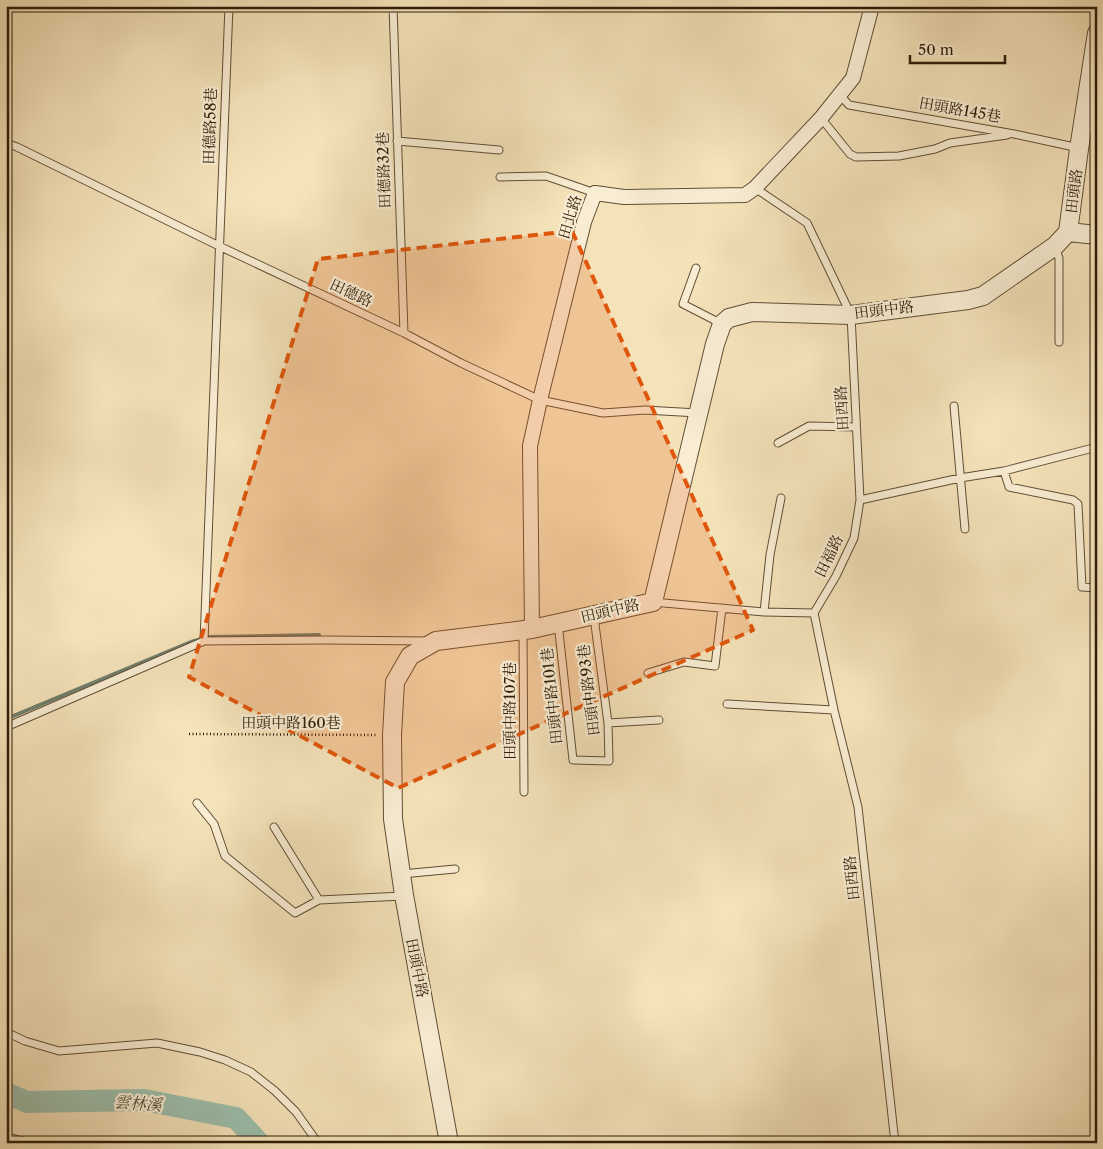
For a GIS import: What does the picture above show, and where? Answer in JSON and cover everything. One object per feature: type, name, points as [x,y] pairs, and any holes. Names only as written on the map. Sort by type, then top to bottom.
[{"type":"street","name":"田北路","points":[[527,630],[530,446],[584,222],[595,192],[624,197],[745,195],[755,188],[821,118],[853,78],[872,6]]},
{"type":"street","name":"田頭路","points":[[1096,37],[1068,232],[1097,235]]},
{"type":"street","name":"田頭中路","points":[[450,1143],[404,896],[393,819],[392,735],[396,682],[410,656],[436,641],[527,630],[653,602],[715,344],[722,324],[729,318],[752,312],[851,315],[968,300],[982,296],[1055,246],[1068,232]]},
{"type":"lane","name":"田德路58巷","points":[[204,641],[229,6]]},
{"type":"lane","name":"田德路32巷","points":[[393,6],[404,333]]},
{"type":"lane","name":"田頭路145巷","points":[[840,95],[849,105],[1014,134],[1079,148]]},
{"type":"lane","points":[[821,118],[850,154],[856,157],[899,156],[936,149],[950,143],[1014,134]]},
{"type":"lane","points":[[397,141],[499,150]]},
{"type":"lane","name":"田德路","points":[[6,143],[18,147],[540,400],[603,413],[645,410],[698,413]]},
{"type":"lane","points":[[500,177],[546,176],[595,192]]},
{"type":"lane","points":[[755,188],[807,223],[851,315]]},
{"type":"lane","points":[[1055,246],[1059,258],[1059,342]]},
{"type":"lane","points":[[696,268],[683,304],[722,324]]},
{"type":"lane","name":"田西路","points":[[851,315],[860,500]]},
{"type":"lane","points":[[954,406],[965,529]]},
{"type":"lane","points":[[778,442],[808,426],[856,427]]},
{"type":"lane","points":[[860,500],[960,478],[1004,471],[1097,447]]},
{"type":"lane","points":[[1004,471],[1009,486],[1073,500],[1078,504],[1082,587],[1097,588]]},
{"type":"lane","points":[[764,612],[770,555],[781,498]]},
{"type":"lane","name":"田福路","points":[[814,613],[836,576],[854,538],[860,500]]},
{"type":"lane","points":[[653,602],[764,612],[814,613]]},
{"type":"lane","points":[[648,673],[684,662],[715,666],[722,608]]},
{"type":"lane","name":"田西路","points":[[814,613],[834,710],[858,807],[895,1143]]},
{"type":"lane","name":"田頭中路93巷","points":[[594,615],[608,723],[609,761]]},
{"type":"lane","name":"田頭中路101巷","points":[[558,623],[573,760],[609,761]]},
{"type":"lane","name":"田頭中路107巷","points":[[524,792],[527,630]]},
{"type":"lane","points":[[6,727],[204,641],[436,641]]},
{"type":"lane","points":[[727,704],[834,710]]},
{"type":"lane","points":[[608,723],[659,720]]},
{"type":"lane","points":[[197,803],[214,824],[226,856],[296,912],[319,900],[404,896]]},
{"type":"lane","points":[[274,827],[319,900]]},
{"type":"lane","points":[[402,874],[455,869]]},
{"type":"lane","points":[[6,1032],[25,1041],[59,1051],[157,1043],[200,1052],[225,1060],[251,1072],[275,1091],[296,1112],[318,1143]]},
{"type":"lane","points":[[6,1136],[34,1143]]},
{"type":"lane","points":[[109,1143],[146,1140],[171,1143]]},
{"type":"path","name":"田頭中路160巷","points":[[189,734],[392,735]]},
{"type":"highlighted area","points":[[572,231],[753,630],[398,788],[189,677],[318,259]]},
{"type":"waterway","points":[[6,719],[191,642],[209,637],[319,635]]},
{"type":"waterway","name":"雲林溪","points":[[6,1093],[27,1102],[144,1100],[236,1118],[259,1143]]}]
